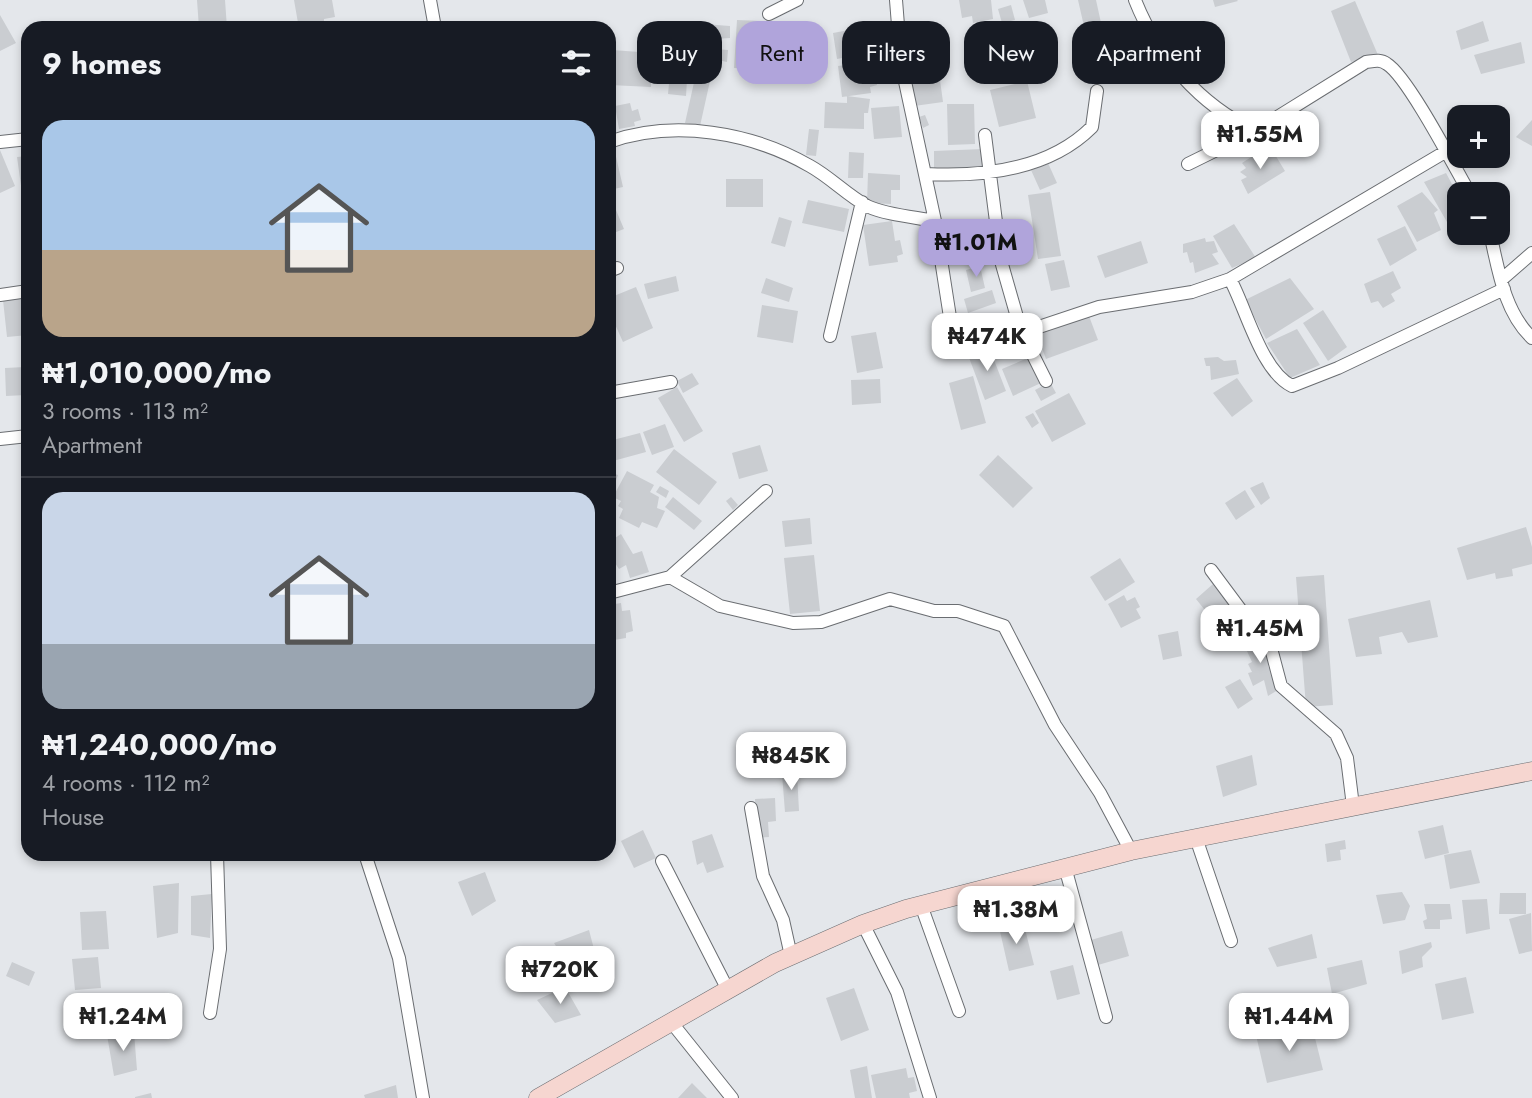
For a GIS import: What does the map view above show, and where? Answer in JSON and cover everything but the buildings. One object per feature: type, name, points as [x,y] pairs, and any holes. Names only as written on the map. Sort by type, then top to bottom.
[{"type":"street","points":[[430,0],[434,21]]},
{"type":"street","points":[[769,14],[797,0]]},
{"type":"street","points":[[896,0],[901,63],[935,221],[952,330],[958,346],[967,351],[1099,307],[1192,292],[1230,279],[1445,152]]},
{"type":"street","points":[[1135,0],[1150,33],[1199,95],[1255,131]]},
{"type":"street","points":[[1188,164],[1255,131],[1366,62],[1378,60],[1395,70],[1463,182]]},
{"type":"street","points":[[926,174],[1013,169],[1044,159],[1083,136],[1092,127],[1097,91]]},
{"type":"street","points":[[616,139],[633,133],[694,131],[770,146],[810,165],[870,207],[935,221]]},
{"type":"street","points":[[985,135],[1001,261],[1021,331],[1046,381]]},
{"type":"street","points":[[0,142],[21,140]]},
{"type":"street","points":[[830,336],[862,202]]},
{"type":"street","points":[[1493,245],[1502,284],[1515,315],[1532,338]]},
{"type":"street","points":[[1230,279],[1257,342],[1277,372],[1292,386],[1338,368],[1502,284],[1532,253]]},
{"type":"street","points":[[0,295],[21,292]]},
{"type":"street","points":[[616,392],[671,382]]},
{"type":"street","points":[[0,439],[21,437]]},
{"type":"street","points":[[616,591],[670,577],[766,491]]},
{"type":"street","points":[[1211,570],[1272,652],[1281,685],[1336,734],[1347,758],[1353,806]]},
{"type":"street","points":[[670,577],[720,606],[793,624],[821,622],[890,599],[934,611],[958,611],[1004,625],[1055,725],[1100,793],[1131,851]]},
{"type":"street","points":[[543,1097],[728,990],[791,956],[863,924],[921,905],[1131,851],[1532,771]]},
{"type":"street","points":[[751,808],[762,876],[783,920],[791,956]]},
{"type":"street","points":[[1196,838],[1231,941]]},
{"type":"street","points":[[210,1013],[220,949],[217,861]]},
{"type":"street","points":[[367,861],[399,958],[423,1098]]},
{"type":"street","points":[[662,861],[728,990]]},
{"type":"street","points":[[1065,867],[1106,1017]]},
{"type":"street","points":[[921,905],[959,1011]]},
{"type":"street","points":[[863,924],[897,992],[930,1098]]},
{"type":"street","points":[[672,1023],[732,1098]]}]
